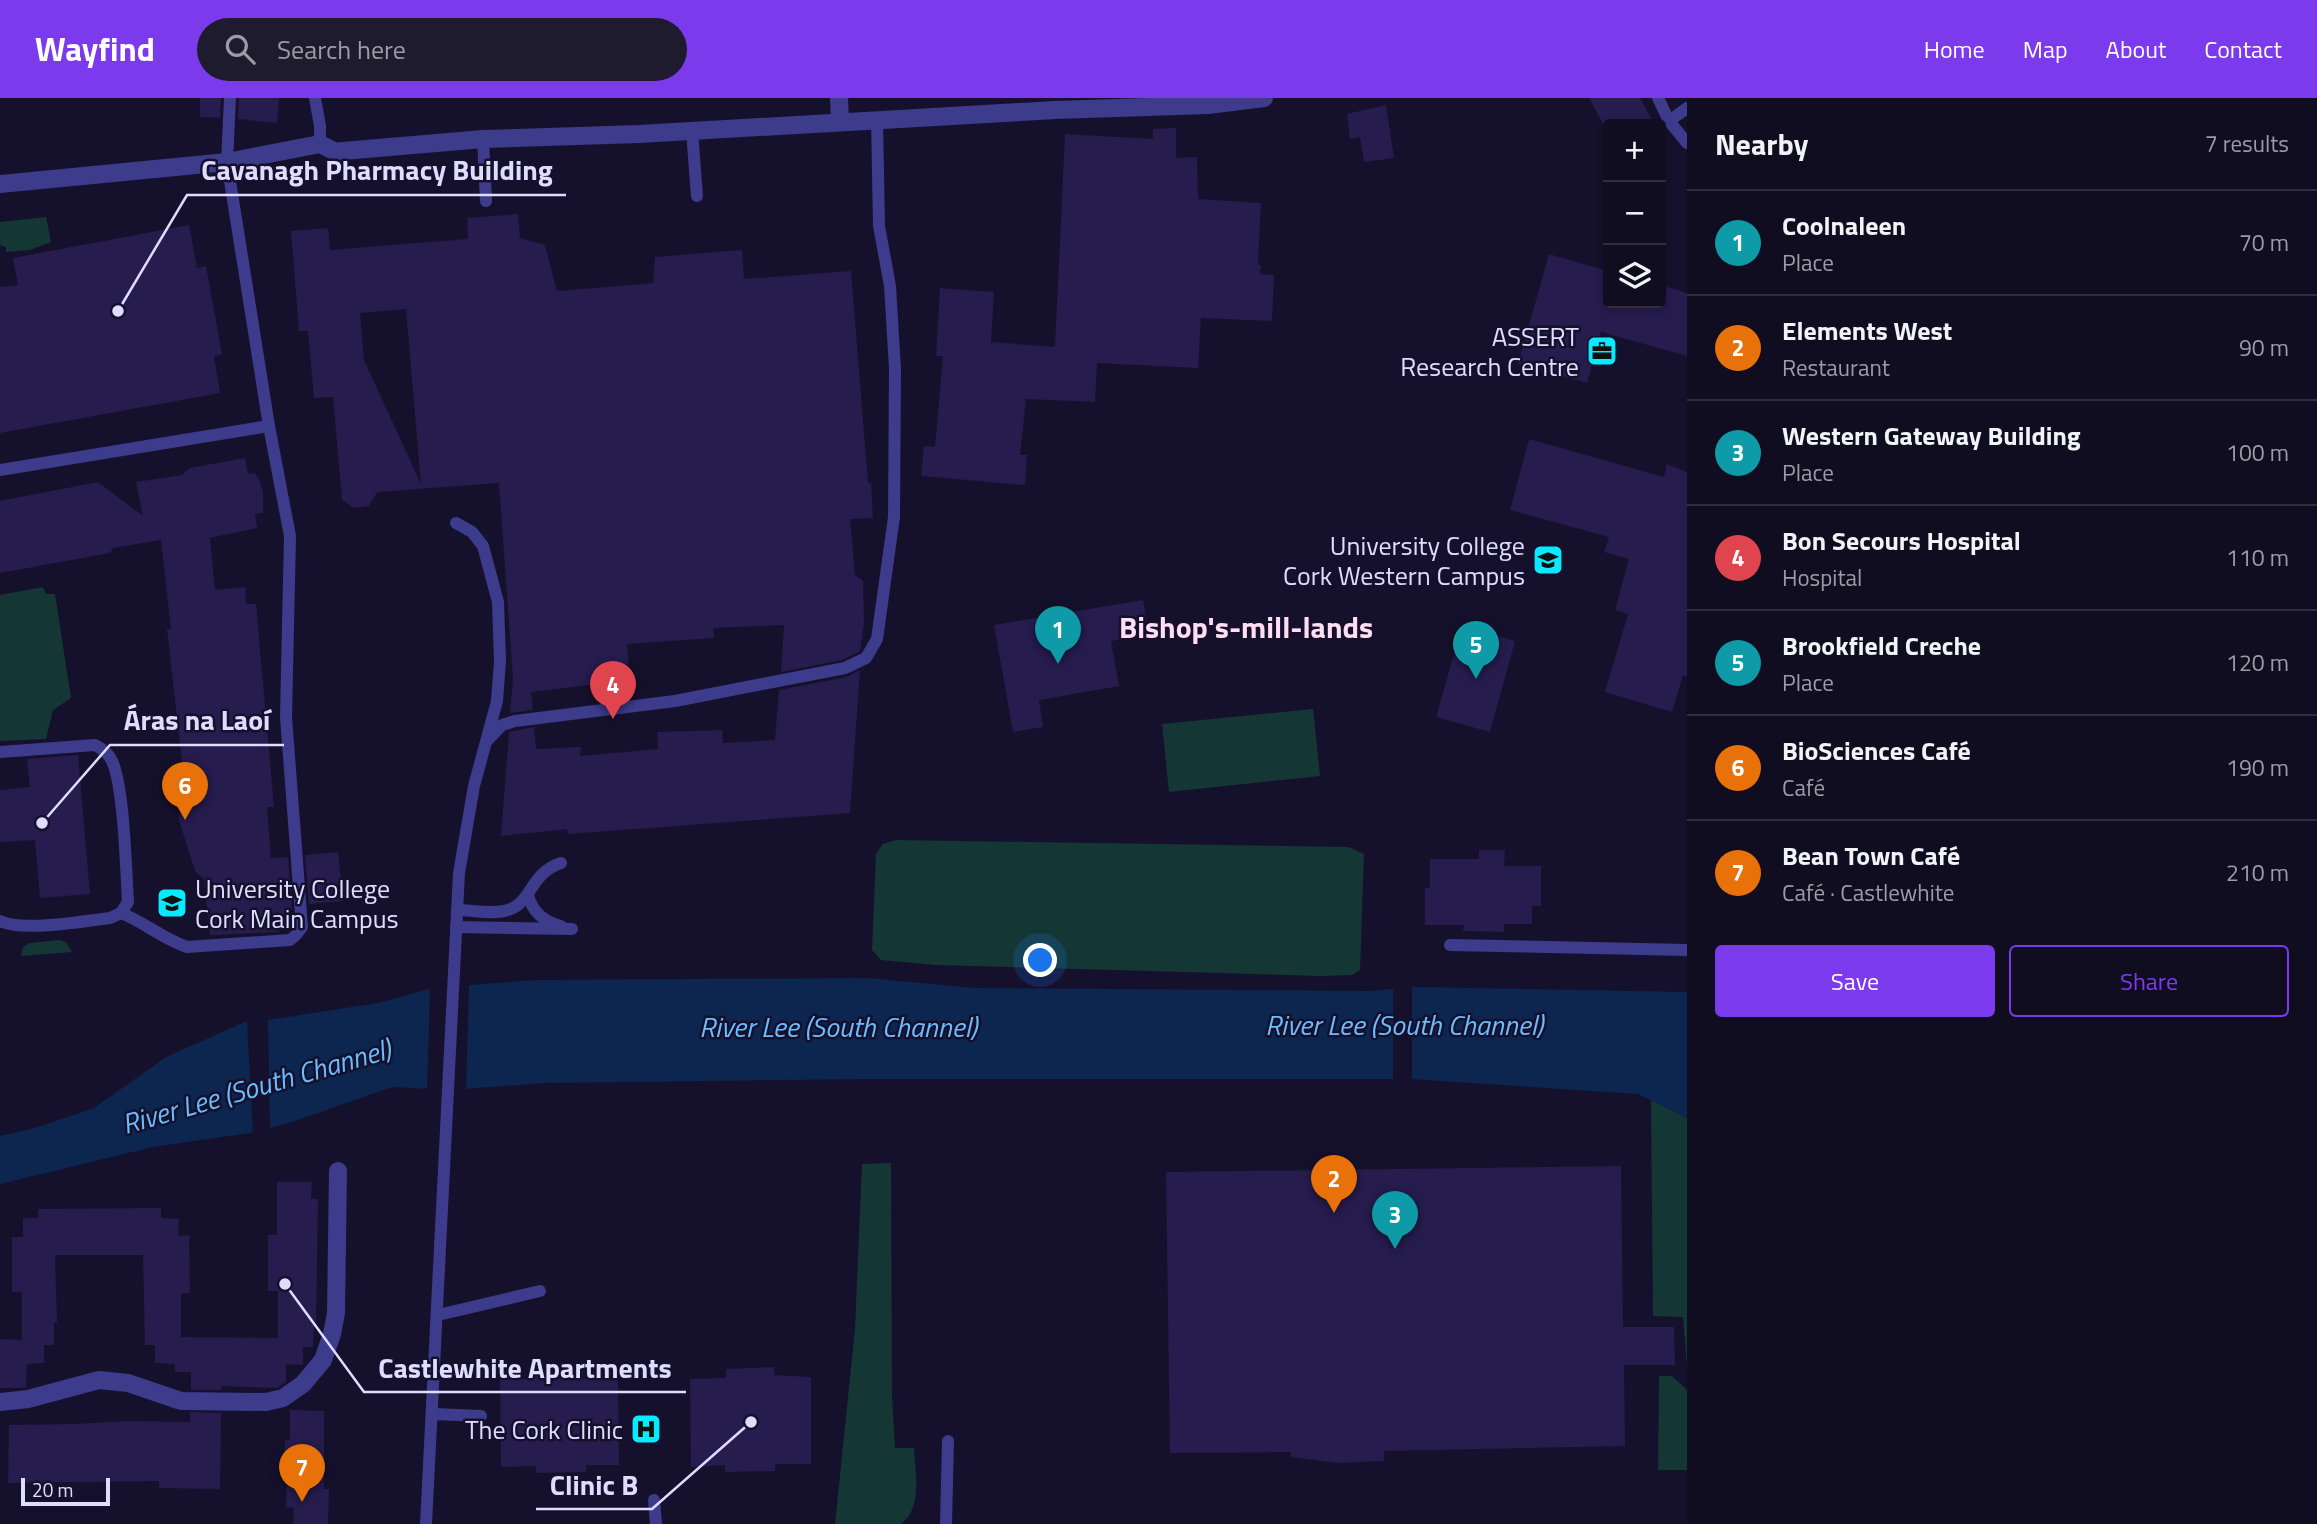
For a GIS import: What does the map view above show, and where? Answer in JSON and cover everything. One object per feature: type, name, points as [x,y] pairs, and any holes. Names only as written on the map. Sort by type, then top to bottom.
[{"type":"street","points":[[839,98],[840,121]]},
{"type":"street","points":[[0,184],[227,162],[320,144],[336,152],[343,152],[483,139],[692,131],[1150,102],[1208,105],[1264,98]]},
{"type":"street","points":[[0,1402],[28,1399],[99,1380],[128,1383],[181,1401],[266,1402],[292,1393],[323,1360],[332,1334],[336,1313],[338,1171]]},
{"type":"lane","points":[[121,913],[187,947],[290,940],[302,927],[286,717],[290,536],[269,426],[227,162],[230,98]]},
{"type":"lane","points":[[315,98],[320,144]]},
{"type":"lane","points":[[1658,98],[1670,121],[1687,143]]},
{"type":"lane","points":[[1670,121],[1687,108]]},
{"type":"lane","points":[[485,744],[502,725],[515,721],[675,701],[845,668],[866,658],[877,639],[894,517],[895,369],[890,286],[879,226],[877,119]]},
{"type":"lane","points":[[692,131],[697,196]]},
{"type":"lane","points":[[483,139],[486,201]]},
{"type":"lane","points":[[0,470],[269,426]]},
{"type":"lane","points":[[426,1524],[457,909],[465,828],[497,701],[500,661],[498,602],[483,546],[472,532],[456,523]]},
{"type":"lane","points":[[0,752],[95,746],[106,752],[113,762],[119,792],[128,902],[121,913],[110,918],[32,925],[15,925],[0,921]]},
{"type":"lane","points":[[457,909],[508,910],[519,904],[543,872],[561,863]]},
{"type":"lane","points":[[456,927],[572,929],[544,919],[534,911],[528,894]]},
{"type":"lane","points":[[1450,945],[1687,950]]},
{"type":"lane","points":[[438,1315],[540,1291]]},
{"type":"lane","points":[[433,1414],[481,1416]]},
{"type":"lane","points":[[946,1524],[948,1441]]},
{"type":"lane","points":[[654,1500],[656,1524]]},
{"type":"green space","points":[[46,217],[51,242],[30,250],[6,252],[6,247],[0,245],[0,222]]},
{"type":"green space","points":[[43,587],[46,594],[55,594],[71,698],[53,710],[46,739],[0,741],[0,595]]},
{"type":"green space","points":[[1313,709],[1320,776],[1169,792],[1162,724]]},
{"type":"green space","points":[[896,840],[1348,847],[1364,854],[1360,970],[1352,975],[1321,976],[936,965],[881,960],[872,950],[876,854],[883,844]]},
{"type":"green space","points":[[59,940],[66,942],[72,952],[21,956],[23,947],[30,943]]},
{"type":"green space","points":[[1651,1100],[1687,1118],[1687,1366],[1683,1317],[1653,1316]]},
{"type":"green space","points":[[891,1163],[892,1396],[895,1448],[914,1448],[915,1499],[908,1517],[901,1524],[835,1524],[855,1329],[862,1164]]},
{"type":"green space","points":[[1659,1376],[1672,1376],[1687,1390],[1687,1470],[1658,1470]]},
{"type":"water","name":"River Lee (South Channel)","points":[[867,978],[975,988],[1371,991],[1412,987],[1687,992],[1687,1118],[1638,1094],[1412,1079],[864,1079],[545,1083],[450,1090],[392,1087],[289,1123],[250,1133],[153,1147],[0,1184],[0,1136],[35,1128],[94,1108],[166,1057],[247,1021],[378,1003],[430,989],[453,990],[469,985],[536,980]]},
{"type":"pier","points":[[1412,984],[1412,1082],[1393,1082],[1393,986]]},
{"type":"pier","points":[[469,985],[466,1092],[427,1092],[430,989],[453,990]]},
{"type":"pier","points":[[268,1020],[270,1131],[253,1136],[247,1021]]},
{"type":"building","points":[[200,98],[221,98],[220,118],[200,117]]},
{"type":"building","points":[[239,98],[279,98],[277,123],[238,119]]},
{"type":"building","points":[[1589,98],[1640,98],[1651,119],[1603,119],[1603,124]]},
{"type":"building","points":[[1386,105],[1394,158],[1364,162],[1360,137],[1350,139],[1347,114]]},
{"type":"building","points":[[1176,128],[1176,158],[1197,157],[1198,199],[1261,203],[1258,265],[1261,265],[1260,274],[1274,275],[1272,321],[1201,318],[1198,368],[1097,363],[1095,402],[1026,399],[1020,455],[1027,455],[1025,485],[921,476],[924,446],[935,447],[943,356],[936,356],[940,288],[994,292],[991,342],[1055,347],[1065,134],[1153,139],[1153,129]]},
{"type":"building","points":[[518,214],[520,238],[545,245],[557,291],[653,283],[655,257],[742,250],[744,279],[851,271],[873,518],[850,519],[855,575],[863,581],[864,624],[860,651],[842,660],[781,672],[784,625],[713,628],[714,638],[627,644],[629,663],[606,671],[606,683],[531,692],[533,710],[510,713],[513,679],[499,483],[377,492],[369,506],[354,508],[342,500],[333,397],[314,398],[308,331],[299,331],[291,231],[328,228],[330,250],[468,239],[467,218]],"holes":[[[406,309],[421,484],[364,360],[360,313]]]},
{"type":"building","points":[[189,225],[197,268],[206,266],[222,354],[214,356],[220,393],[0,433],[0,287],[18,285],[13,258]]},
{"type":"building","name":"ASSERT Research Centre","points":[[1549,254],[1603,270],[1603,308],[1666,308],[1666,287],[1687,293],[1687,356],[1601,332],[1587,383],[1518,364]]},
{"type":"building","points":[[1529,439],[1664,477],[1667,464],[1687,472],[1687,676],[1683,675],[1672,712],[1605,692],[1628,614],[1615,610],[1629,559],[1604,552],[1609,537],[1510,510]]},
{"type":"building","points":[[245,458],[248,474],[255,473],[260,481],[263,513],[255,514],[257,528],[210,538],[215,590],[245,587],[246,604],[256,604],[274,807],[267,807],[271,858],[288,857],[292,909],[278,924],[279,932],[210,935],[204,879],[195,871],[178,817],[187,806],[167,629],[171,629],[161,540],[113,548],[110,553],[0,573],[0,501],[98,482],[143,516],[136,482],[182,475],[190,468]]},
{"type":"building","points":[[1143,600],[1149,635],[1111,641],[1119,686],[1039,700],[1043,727],[1013,732],[994,625]]},
{"type":"building","points":[[1462,626],[1515,641],[1490,732],[1436,717]]},
{"type":"building","points":[[860,670],[850,813],[568,834],[567,829],[501,836],[509,732],[534,727],[536,749],[581,747],[580,756],[658,749],[657,732],[722,730],[723,743],[775,740],[779,690],[847,677]]},
{"type":"building","points":[[78,755],[90,894],[40,898],[35,840],[0,842],[0,790],[30,787],[27,759]]},
{"type":"building","points":[[1479,850],[1505,850],[1504,866],[1541,866],[1541,906],[1532,906],[1532,924],[1504,924],[1504,932],[1463,931],[1464,925],[1425,925],[1425,888],[1430,888],[1430,859],[1479,859]]},
{"type":"building","points":[[338,852],[343,901],[309,904],[305,855]]},
{"type":"building","points":[[1621,1166],[1623,1327],[1674,1327],[1675,1365],[1624,1365],[1625,1446],[1384,1451],[1384,1461],[1337,1463],[1291,1457],[1291,1452],[1170,1453],[1166,1172]]},
{"type":"building","points":[[277,1182],[312,1182],[311,1199],[318,1199],[316,1322],[313,1347],[303,1347],[303,1365],[286,1364],[286,1382],[277,1388],[221,1386],[221,1390],[191,1390],[191,1372],[175,1372],[175,1364],[155,1363],[155,1345],[145,1345],[143,1255],[55,1255],[57,1322],[54,1323],[54,1345],[44,1345],[44,1363],[27,1364],[26,1388],[0,1388],[0,1339],[22,1340],[22,1292],[12,1292],[12,1237],[23,1237],[23,1218],[38,1218],[38,1209],[161,1208],[161,1218],[179,1219],[178,1236],[189,1235],[190,1293],[181,1293],[181,1337],[278,1338],[278,1291],[268,1291],[268,1235],[277,1235]]},
{"type":"building","points":[[774,1367],[774,1375],[811,1377],[811,1464],[775,1464],[775,1471],[725,1472],[725,1465],[691,1467],[690,1379],[726,1378],[726,1369]]},
{"type":"building","points":[[583,1370],[583,1379],[618,1379],[619,1465],[586,1465],[586,1472],[536,1473],[536,1466],[501,1467],[500,1379],[534,1379],[534,1371]]},
{"type":"building","points":[[290,1410],[324,1411],[324,1489],[329,1489],[328,1524],[293,1524],[294,1508],[286,1507],[285,1440],[290,1440]]},
{"type":"building","points":[[190,1412],[221,1413],[220,1489],[159,1488],[159,1481],[8,1483],[9,1425],[190,1422]]},
{"type":"place","name":"Cavanagh Pharmacy Building","points":[[118,311]]},
{"type":"place","name":"ASSERT Research Centre","points":[[1602,351]]},
{"type":"place","name":"University College Cork Western Campus","points":[[1548,560]]},
{"type":"place","name":"Coolnaleen","points":[[1058,664]]},
{"type":"place","name":"Brookfield Creche","points":[[1476,679]]},
{"type":"place","name":"Bon Secours Hospital","points":[[613,719]]},
{"type":"place","name":"BioSciences Café","points":[[185,820]]},
{"type":"place","name":"Áras na Laoí","points":[[42,823]]},
{"type":"place","name":"University College Cork Main Campus","points":[[172,903]]},
{"type":"place","name":"Elements West","points":[[1334,1213]]},
{"type":"place","name":"Western Gateway Building","points":[[1395,1249]]},
{"type":"place","name":"Castlewhite Apartments","points":[[285,1284]]},
{"type":"place","name":"Clinic B","points":[[751,1422]]},
{"type":"place","name":"The Cork Clinic","points":[[646,1429]]},
{"type":"place","name":"Bean Town Café","points":[[302,1502]]},
{"type":"district","name":"Bishop's-mill-lands","points":[[1246,627]]}]
